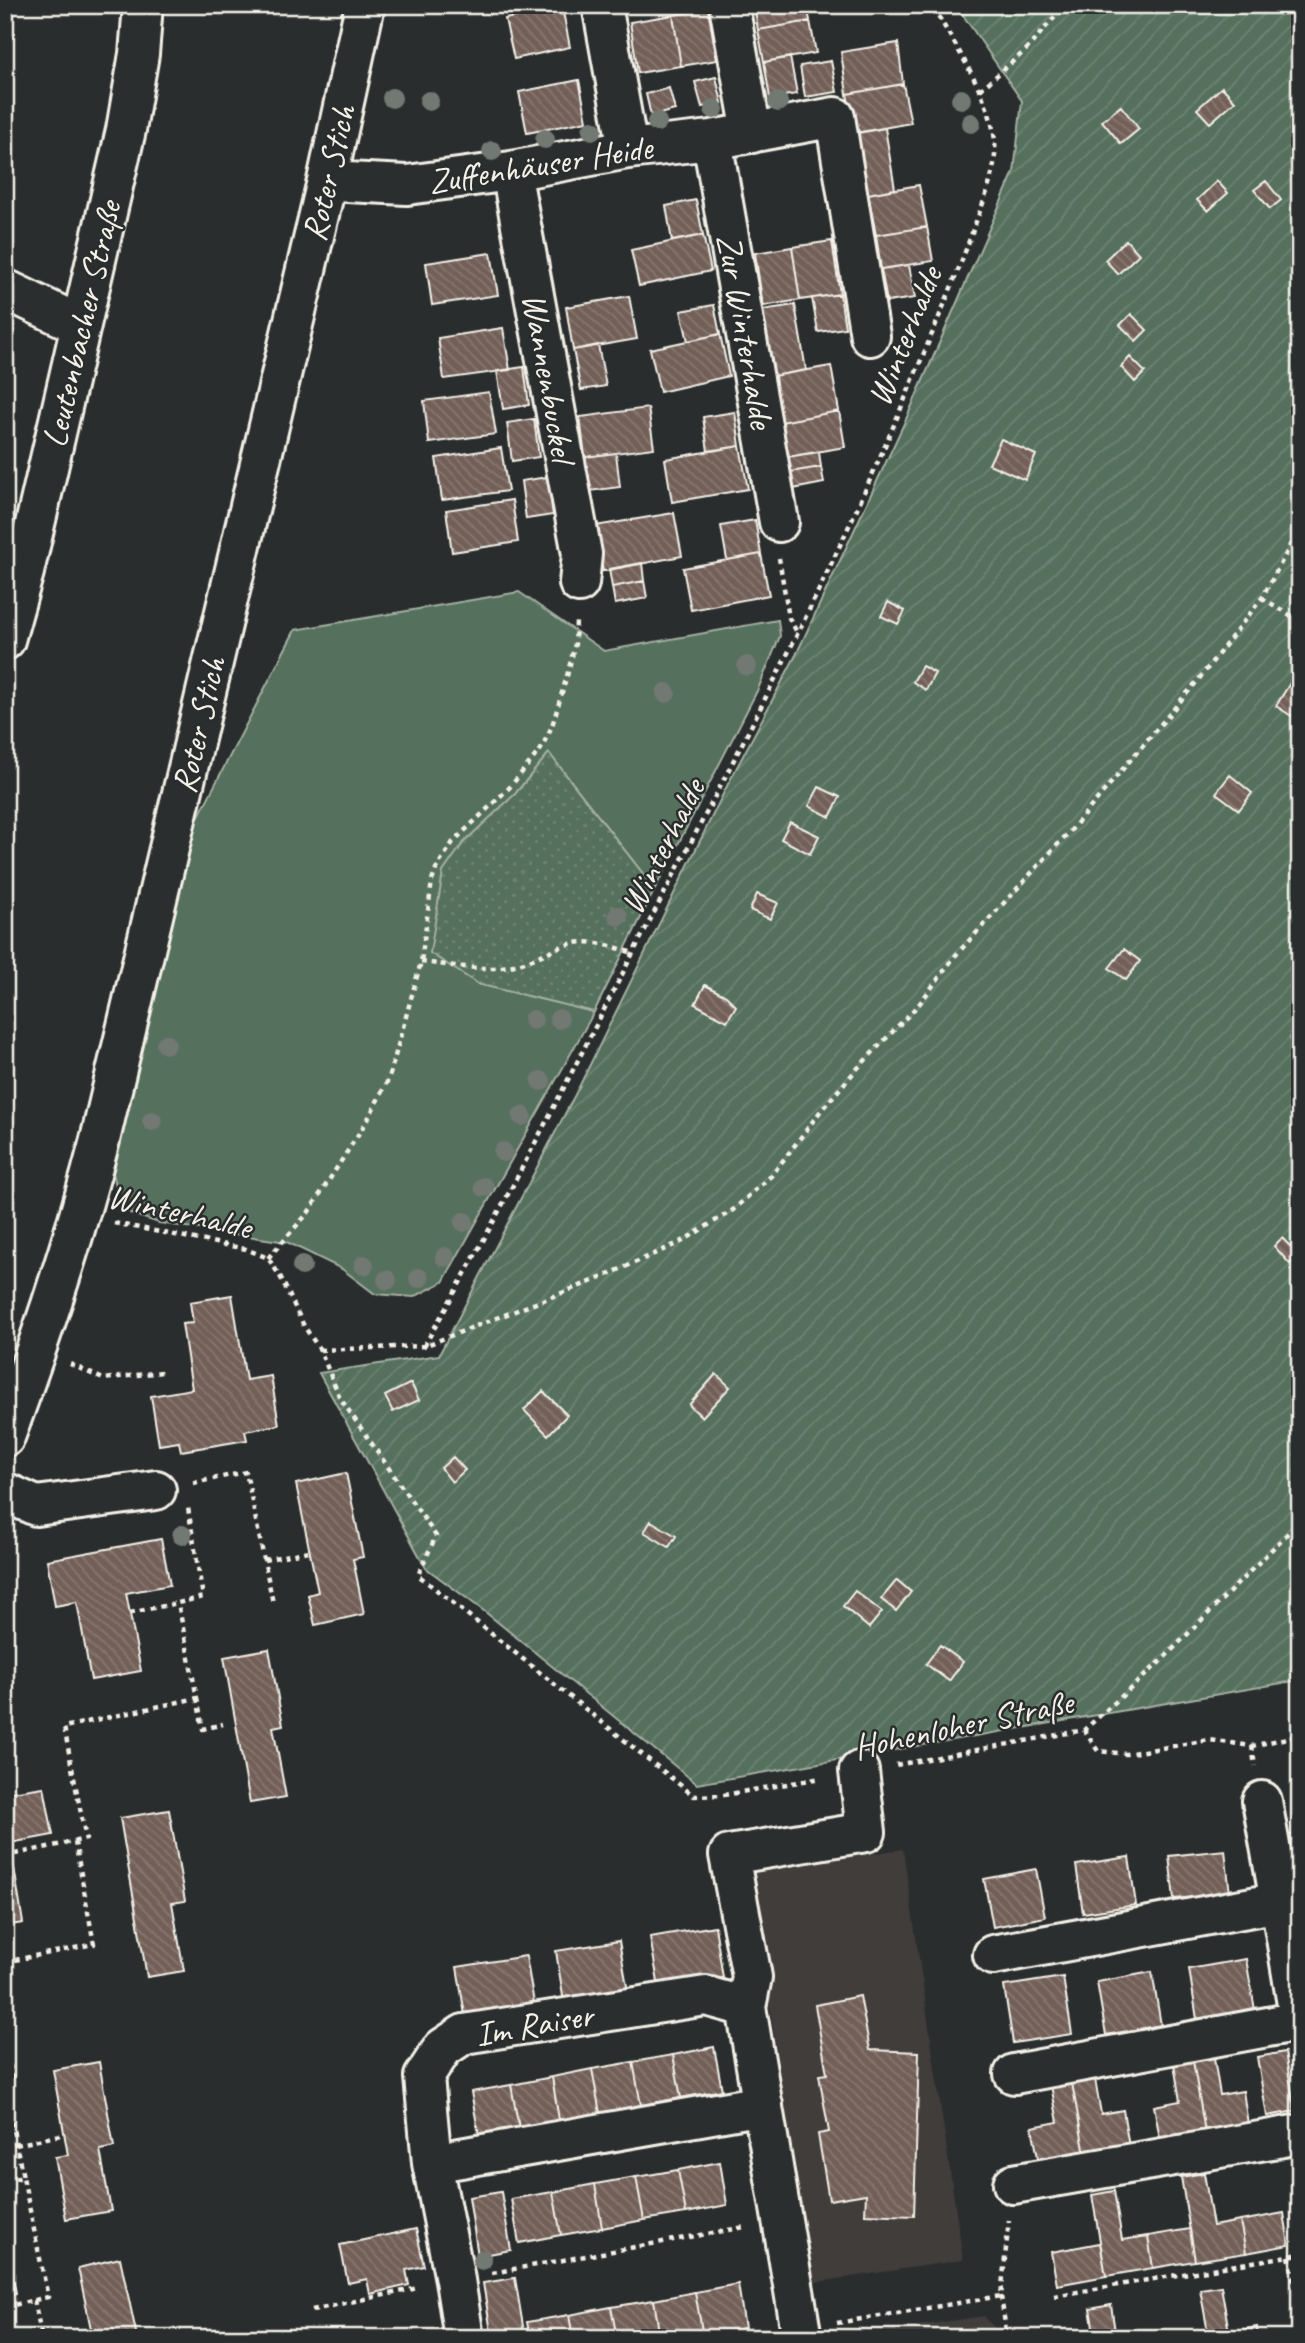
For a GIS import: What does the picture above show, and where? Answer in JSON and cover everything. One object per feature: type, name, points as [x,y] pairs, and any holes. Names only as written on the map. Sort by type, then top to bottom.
[{"type":"street","name":"Leutenbacher Straße","points":[[5,640],[24,572],[126,130],[139,54],[143,5]]},
{"type":"street","name":"Roter Stich","points":[[5,1437],[36,1354],[81,1213],[327,181],[365,5]]},
{"type":"street","points":[[602,5],[628,149]]},
{"type":"street","points":[[729,5],[751,133]]},
{"type":"street","name":"Zuffenhäuser Heide","points":[[327,181],[407,185],[511,171],[628,149],[712,140],[835,117],[870,337]]},
{"type":"street","name":"Zur Winterhalde","points":[[712,140],[779,522]]},
{"type":"street","name":"Wannenbuckel","points":[[511,171],[582,554],[579,583]]},
{"type":"street","points":[[5,289],[80,325]]},
{"type":"street","points":[[5,1492],[36,1506],[156,1490]]},
{"type":"street","points":[[801,2333],[746,2007],[752,1976],[729,1855],[866,1832],[859,1771]]},
{"type":"street","points":[[1014,2074],[1300,2022],[1290,1901],[1259,1785]]},
{"type":"street","points":[[993,1955],[1290,1901]]},
{"type":"street","name":"Im Raiser","points":[[464,2338],[432,2163],[424,2077],[443,2048],[464,2034],[706,1996],[746,2007]]},
{"type":"street","points":[[432,2163],[763,2105]]},
{"type":"street","points":[[1013,2184],[1300,2134]]},
{"type":"path","name":"Winterhalde","points":[[424,1346],[538,1138],[798,634],[886,447],[968,244],[991,181],[995,151],[990,116],[980,90],[932,5]]},
{"type":"path","points":[[980,90],[1026,50],[1065,5]]},
{"type":"path","points":[[320,1350],[424,1346],[598,1279],[681,1242],[733,1210],[772,1175],[831,1098],[920,1003],[955,956],[1072,829],[1199,679],[1262,598],[1289,550],[1300,520]]},
{"type":"path","points":[[779,564],[789,618],[798,634]]},
{"type":"path","points":[[268,1258],[308,1213],[368,1119],[389,1078],[421,962],[432,881],[443,855],[466,828],[528,768],[552,726],[575,644],[579,583]]},
{"type":"path","points":[[1262,598],[1300,621]]},
{"type":"path","points":[[421,962],[461,967],[511,966],[573,943],[590,942],[633,953]]},
{"type":"path","name":"Winterhalde","points":[[81,1213],[114,1223],[246,1249],[268,1258],[280,1276],[304,1326],[320,1350],[340,1398],[436,1536],[418,1575],[694,1796],[724,1794]]},
{"type":"path","points":[[81,1368],[103,1379],[162,1372]]},
{"type":"path","points":[[156,1490],[246,1472],[273,1603]]},
{"type":"path","name":"Hohenloher Straße","points":[[724,1794],[1084,1730],[1160,1662],[1300,1521]]},
{"type":"path","points":[[130,1613],[204,1597],[192,1534]]},
{"type":"path","points":[[264,1560],[309,1551]]},
{"type":"path","points":[[178,1603],[203,1729],[223,1724]]},
{"type":"path","points":[[15,1854],[86,1839],[64,1727],[197,1698]]},
{"type":"path","points":[[1084,1730],[1098,1751],[1126,1754],[1209,1740],[1252,1746],[1300,1735]]},
{"type":"path","points":[[1252,1746],[1259,1785]]},
{"type":"path","points":[[5,1962],[94,1944],[75,1842]]},
{"type":"path","points":[[5,2035],[13,2084],[5,2085]]},
{"type":"path","points":[[5,2092],[48,2297],[5,2307]]},
{"type":"path","points":[[16,2144],[65,2134]]},
{"type":"path","points":[[5,2181],[23,2177]]},
{"type":"path","points":[[1007,2338],[1001,2296],[1013,2184]]},
{"type":"path","points":[[313,2310],[455,2280],[782,2220]]},
{"type":"path","points":[[1054,2295],[1300,2255]]},
{"type":"path","points":[[1289,2256],[1300,2315]]},
{"type":"path","points":[[801,2333],[1001,2296]]},
{"type":"path","points":[[34,2300],[42,2338]]},
{"type":"shaded area","points":[[903,1849],[963,2260],[811,2283],[750,1872]]},
{"type":"shaded area","points":[[984,2316],[998,2332],[998,2338],[834,2338]]},
{"type":"green space","points":[[956,5],[1300,5],[1300,1680],[697,1784],[484,1611],[426,1568],[319,1373],[439,1355],[579,1087],[727,786],[796,655],[907,417],[1014,172],[1022,101]]},
{"type":"green space","points":[[519,592],[604,651],[778,620],[780,636],[758,689],[655,889],[549,753],[515,794],[478,984],[594,1012],[443,1282],[414,1297],[375,1294],[342,1269],[287,1242],[159,1223],[131,1214],[120,1202],[113,1173],[190,833],[295,630]]},
{"type":"green space","points":[[549,753],[655,889],[594,1012],[478,984],[430,953],[443,872],[464,842],[515,794]]},
{"type":"building","points":[[754,5],[807,5],[810,21],[758,30]]},
{"type":"building","points":[[562,7],[570,47],[514,59],[505,19]]},
{"type":"building","points":[[708,9],[717,60],[681,66],[673,15]]},
{"type":"building","points":[[673,15],[681,66],[638,73],[630,22]]},
{"type":"building","points":[[810,21],[816,53],[764,62],[758,30]]},
{"type":"building","points":[[898,43],[903,84],[847,94],[841,52]]},
{"type":"building","points":[[790,57],[797,94],[770,98],[764,62]]},
{"type":"building","points":[[831,61],[837,92],[805,97],[800,66]]},
{"type":"building","points":[[716,77],[722,103],[702,107],[695,82]]},
{"type":"building","points":[[579,80],[587,121],[527,133],[519,92]]},
{"type":"building","points":[[903,84],[911,123],[855,133],[847,94]]},
{"type":"building","points":[[1222,87],[1235,101],[1210,123],[1197,109]]},
{"type":"building","points":[[669,88],[675,110],[651,116],[646,94]]},
{"type":"building","points":[[1121,106],[1139,129],[1121,144],[1102,121]]},
{"type":"building","points":[[885,128],[895,189],[868,194],[858,133]]},
{"type":"building","points":[[1217,181],[1228,193],[1208,211],[1197,200]]},
{"type":"building","points":[[1266,181],[1281,200],[1270,209],[1254,190]]},
{"type":"building","points":[[919,185],[927,227],[876,235],[868,194]]},
{"type":"building","points":[[696,200],[703,235],[672,241],[666,206]]},
{"type":"building","points":[[927,227],[933,261],[881,269],[876,235]]},
{"type":"building","points":[[703,235],[711,271],[639,286],[631,250]]},
{"type":"building","points":[[1126,240],[1139,254],[1118,274],[1105,260]]},
{"type":"building","points":[[832,241],[840,294],[800,300],[792,247]]},
{"type":"building","points":[[792,247],[800,300],[763,306],[755,253]]},
{"type":"building","points":[[491,253],[498,295],[432,305],[426,263]]},
{"type":"building","points":[[909,265],[915,298],[887,302],[881,269]]},
{"type":"building","points":[[840,294],[845,328],[818,332],[812,298]]},
{"type":"building","points":[[629,296],[637,339],[573,350],[566,307]]},
{"type":"building","points":[[714,305],[720,334],[688,341],[681,311]]},
{"type":"building","points":[[795,305],[806,370],[773,376],[762,310]]},
{"type":"building","points":[[1131,314],[1147,330],[1136,341],[1120,325]]},
{"type":"building","points":[[503,328],[510,370],[444,379],[438,338]]},
{"type":"building","points":[[720,334],[729,376],[660,392],[650,349]]},
{"type":"building","points":[[598,345],[606,386],[581,390],[573,350]]},
{"type":"building","points":[[1130,357],[1145,372],[1135,382],[1121,367]]},
{"type":"building","points":[[831,366],[839,411],[781,422],[773,376]]},
{"type":"building","points":[[524,367],[529,405],[503,409],[497,371]]},
{"type":"building","points":[[489,392],[496,434],[429,443],[424,401]]},
{"type":"building","points":[[648,408],[654,448],[585,457],[580,417]]},
{"type":"building","points":[[839,411],[845,447],[787,457],[781,422]]},
{"type":"building","points":[[735,412],[740,446],[708,451],[703,417]]},
{"type":"building","points":[[534,419],[539,457],[512,461],[507,423]]},
{"type":"building","points":[[1001,439],[1036,455],[1025,480],[989,464]]},
{"type":"building","points":[[740,446],[748,489],[672,502],[665,459]]},
{"type":"building","points":[[501,448],[508,491],[442,500],[436,458]]},
{"type":"building","points":[[819,452],[821,467],[790,472],[787,457]]},
{"type":"building","points":[[616,453],[620,487],[590,491],[585,457]]},
{"type":"building","points":[[821,467],[824,483],[793,489],[790,472]]},
{"type":"building","points":[[548,477],[553,515],[526,519],[521,481]]},
{"type":"building","points":[[512,500],[518,542],[452,552],[446,510]]},
{"type":"building","points":[[674,513],[682,556],[603,571],[595,526]]},
{"type":"building","points":[[755,520],[761,554],[727,560],[721,526]]},
{"type":"building","points":[[761,554],[769,595],[691,610],[683,568]]},
{"type":"building","points":[[642,563],[644,581],[612,587],[609,569]]},
{"type":"building","points":[[644,581],[647,598],[615,604],[612,587]]},
{"type":"building","points":[[888,602],[905,611],[898,624],[881,616]]},
{"type":"building","points":[[922,666],[935,673],[926,690],[913,682]]},
{"type":"building","points":[[1290,683],[1300,689],[1300,707],[1293,717],[1276,706]]},
{"type":"building","points":[[1230,775],[1252,793],[1239,810],[1216,793]]},
{"type":"building","points":[[819,787],[840,797],[830,817],[809,806]]},
{"type":"building","points":[[790,822],[819,836],[810,854],[781,839]]},
{"type":"building","points":[[757,894],[778,903],[770,919],[750,910]]},
{"type":"building","points":[[1124,949],[1140,961],[1126,980],[1109,968]]},
{"type":"building","points":[[705,985],[726,996],[736,1006],[727,1021],[695,1004]]},
{"type":"building","points":[[1282,1238],[1299,1255],[1290,1264],[1274,1246]]},
{"type":"building","points":[[232,1295],[246,1380],[271,1376],[279,1425],[245,1431],[247,1440],[181,1451],[179,1442],[159,1445],[151,1396],[192,1389],[182,1324],[193,1323],[190,1302]]},
{"type":"building","points":[[716,1374],[730,1387],[702,1417],[689,1405]]},
{"type":"building","points":[[411,1383],[419,1400],[393,1412],[385,1396]]},
{"type":"building","points":[[543,1391],[567,1415],[548,1435],[524,1410]]},
{"type":"building","points":[[453,1457],[465,1470],[452,1482],[441,1468]]},
{"type":"building","points":[[346,1473],[363,1557],[353,1559],[364,1614],[315,1625],[308,1595],[318,1592],[296,1484]]},
{"type":"building","points":[[651,1521],[676,1536],[669,1547],[644,1532]]},
{"type":"building","points":[[161,1539],[170,1585],[126,1593],[141,1671],[91,1680],[77,1602],[55,1606],[47,1560]]},
{"type":"building","points":[[897,1580],[911,1592],[896,1611],[881,1599]]},
{"type":"building","points":[[855,1591],[882,1612],[869,1628],[843,1606]]},
{"type":"building","points":[[940,1645],[963,1662],[949,1681],[926,1664]]},
{"type":"building","points":[[269,1649],[283,1725],[273,1727],[286,1797],[250,1803],[224,1657]]},
{"type":"building","points":[[44,1787],[53,1835],[10,1843],[23,1923],[5,1926],[5,1793]]},
{"type":"building","points":[[169,1810],[185,1901],[172,1903],[184,1971],[147,1977],[120,1818]]},
{"type":"building","points":[[1300,1833],[1300,1878],[1291,1880],[1283,1836]]},
{"type":"building","points":[[1225,1850],[1230,1894],[1174,1899],[1169,1856]]},
{"type":"building","points":[[1129,1857],[1136,1905],[1083,1913],[1076,1865]]},
{"type":"building","points":[[1036,1869],[1045,1917],[993,1927],[984,1879]]},
{"type":"building","points":[[715,1926],[723,1978],[659,1988],[650,1937]]},
{"type":"building","points":[[619,1941],[628,1992],[564,2003],[556,1951]]},
{"type":"building","points":[[526,1956],[535,2009],[466,2021],[457,1967]]},
{"type":"building","points":[[1246,1959],[1255,2010],[1197,2019],[1189,1969]]},
{"type":"building","points":[[1152,1972],[1161,2025],[1106,2035],[1097,1982]]},
{"type":"building","points":[[1063,1977],[1072,2034],[1013,2043],[1004,1986]]},
{"type":"building","points":[[860,1996],[870,2050],[919,2052],[914,2216],[865,2214],[866,2194],[829,2200],[818,2134],[829,2132],[819,2075],[827,2074],[815,2005]]},
{"type":"building","points":[[714,2047],[722,2090],[681,2098],[673,2055]]},
{"type":"building","points":[[1213,2052],[1220,2095],[1243,2091],[1248,2124],[1205,2132],[1192,2055]]},
{"type":"building","points":[[1285,2052],[1295,2111],[1267,2116],[1257,2057]]},
{"type":"building","points":[[673,2055],[681,2098],[641,2105],[633,2062]]},
{"type":"building","points":[[1192,2055],[1205,2132],[1160,2139],[1154,2106],[1180,2101],[1173,2058]]},
{"type":"building","points":[[99,2062],[114,2147],[100,2150],[111,2211],[66,2219],[55,2157],[68,2155],[53,2070]]},
{"type":"building","points":[[633,2062],[641,2105],[600,2113],[592,2069]]},
{"type":"building","points":[[1093,2067],[1101,2114],[1123,2110],[1129,2147],[1085,2155],[1070,2072]]},
{"type":"building","points":[[592,2069],[600,2113],[559,2120],[552,2077]]},
{"type":"building","points":[[1070,2072],[1085,2155],[1039,2163],[1032,2127],[1058,2122],[1049,2075]]},
{"type":"building","points":[[552,2077],[559,2120],[519,2128],[511,2085]]},
{"type":"building","points":[[511,2085],[519,2128],[479,2135],[471,2092]]},
{"type":"building","points":[[720,2162],[727,2205],[686,2213],[678,2170]]},
{"type":"building","points":[[678,2170],[686,2213],[644,2220],[636,2177]]},
{"type":"building","points":[[1204,2173],[1213,2226],[1240,2221],[1246,2253],[1195,2261],[1181,2177]]},
{"type":"building","points":[[636,2177],[644,2220],[602,2228],[595,2184]]},
{"type":"building","points":[[595,2184],[602,2228],[561,2235],[553,2192]]},
{"type":"building","points":[[1114,2191],[1122,2240],[1148,2236],[1153,2268],[1106,2276],[1092,2195]]},
{"type":"building","points":[[501,2192],[511,2250],[478,2256],[469,2197]]},
{"type":"building","points":[[553,2192],[561,2235],[519,2243],[511,2199]]},
{"type":"building","points":[[1284,2213],[1289,2245],[1246,2253],[1240,2221]]},
{"type":"building","points":[[416,2229],[424,2266],[406,2270],[409,2285],[370,2294],[367,2279],[348,2283],[340,2245]]},
{"type":"building","points":[[1190,2229],[1195,2261],[1153,2268],[1148,2236]]},
{"type":"building","points":[[1100,2243],[1106,2276],[1057,2285],[1051,2252]]},
{"type":"building","points":[[5,2245],[16,2293],[5,2296]]},
{"type":"building","points":[[120,2258],[137,2337],[93,2338],[78,2268]]},
{"type":"building","points":[[515,2278],[525,2338],[492,2338],[483,2283]]},
{"type":"building","points":[[738,2284],[745,2328],[703,2336],[695,2292]]},
{"type":"building","points":[[1221,2286],[1229,2332],[1257,2327],[1258,2338],[1209,2338],[1200,2289]]},
{"type":"building","points":[[695,2292],[703,2336],[660,2338],[654,2300]]},
{"type":"building","points":[[654,2300],[660,2338],[617,2338],[611,2307]]},
{"type":"building","points":[[1111,2305],[1116,2338],[1095,2338],[1090,2309]]},
{"type":"building","points":[[611,2307],[617,2338],[573,2338],[569,2315]]},
{"type":"building","points":[[569,2315],[573,2338],[530,2338],[527,2322]]}]
